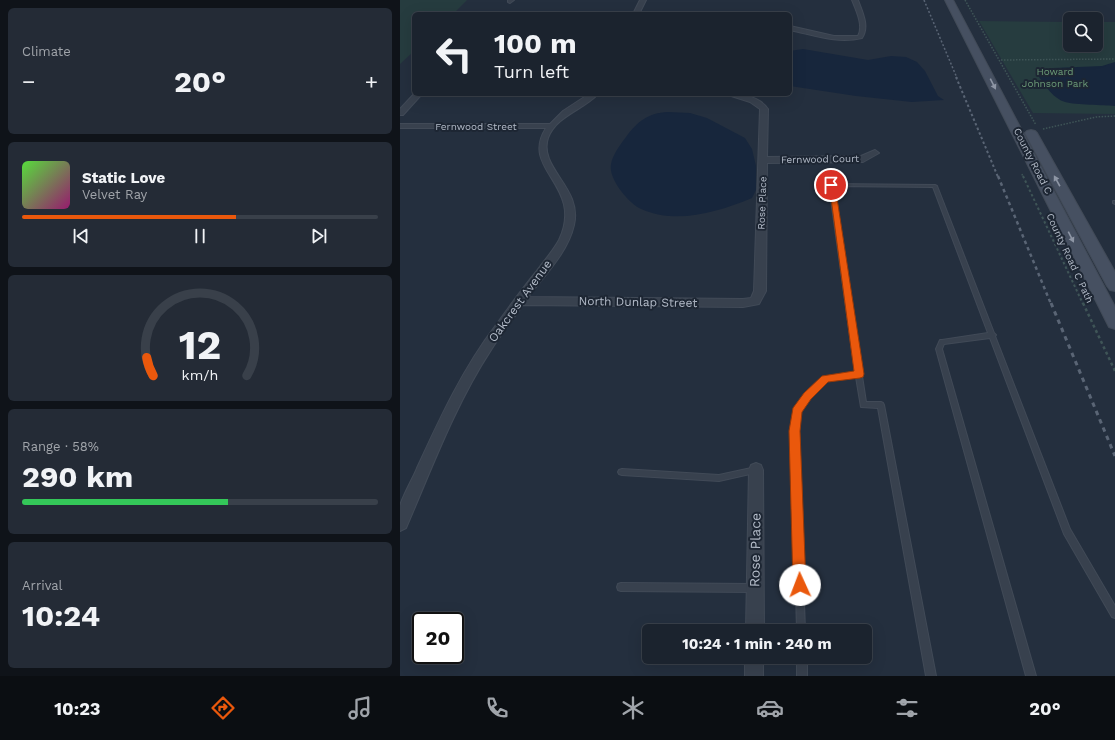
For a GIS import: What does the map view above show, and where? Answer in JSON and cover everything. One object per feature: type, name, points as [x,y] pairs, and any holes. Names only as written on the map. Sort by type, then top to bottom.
[{"type":"main road","name":"County Road C","points":[[949,0],[1113,317]]},
{"type":"main road","name":"County Road C","points":[[957,0],[1115,286]]},
{"type":"street","points":[[637,12],[643,0]]},
{"type":"street","points":[[792,28],[836,38],[851,39],[862,35],[862,20],[855,0]]},
{"type":"street","points":[[400,113],[416,96]]},
{"type":"street","name":"Oakcrest Avenue","points":[[400,524],[466,381],[487,347],[561,246],[567,233],[571,210],[568,199],[543,156],[543,141],[551,126],[591,96]]},
{"type":"street","name":"Rose Place","points":[[738,96],[751,99],[761,105],[764,109],[760,291],[755,301]]},
{"type":"street","name":"Fernwood Street","points":[[400,126],[551,126]]},
{"type":"street","name":"Fernwood Court","points":[[764,160],[862,159],[875,154]]},
{"type":"street","name":"North Dunlap Street","points":[[520,301],[743,303],[755,301]]},
{"type":"street","name":"Rose Place","points":[[755,624],[756,470]]},
{"type":"street","points":[[754,664],[754,676]]},
{"type":"lane","points":[[931,676],[881,405],[863,405],[860,374],[831,185],[935,186],[1067,531],[1115,614]]},
{"type":"lane","points":[[992,335],[942,342],[939,349],[1031,676]]},
{"type":"lane","points":[[801,624],[794,431],[797,412],[807,396],[825,379],[860,374]]},
{"type":"lane","points":[[622,472],[719,478],[756,470]]},
{"type":"lane","points":[[621,587],[755,588]]},
{"type":"lane","points":[[802,664],[802,676]]},
{"type":"path","points":[[1001,60],[1115,59]]},
{"type":"path","points":[[1039,130],[1096,117],[1115,116]]},
{"type":"path","name":"County Road C Path","points":[[1020,168],[1115,371]]},
{"type":"green space","points":[[400,0],[467,0],[455,12],[412,12],[412,53],[400,64]]},
{"type":"green space","name":"Howard Johnson Park","points":[[979,21],[1063,22],[1063,52],[1103,52],[1103,22],[1115,22],[1115,114],[1033,113]]},
{"type":"water","points":[[803,49],[868,60],[891,56],[906,57],[917,62],[925,71],[938,96],[944,100],[912,102],[856,96],[792,86],[792,51]]},
{"type":"water","points":[[1115,62],[1115,106],[1065,102],[1057,98],[1039,77],[1041,71],[1053,68],[1102,66]]},
{"type":"water","points":[[668,112],[690,113],[707,118],[745,138],[752,149],[756,166],[756,190],[752,198],[711,212],[690,216],[666,216],[658,215],[639,208],[624,195],[612,176],[611,164],[613,157],[626,137],[639,122],[649,116]]},
{"type":"railway","points":[[924,0],[957,78]]},
{"type":"railway","points":[[956,77],[998,177]]},
{"type":"railway","points":[[998,176],[1051,304]]},
{"type":"railway","points":[[1051,303],[1115,456]]},
{"type":"route","points":[[800,585],[794,431],[797,412],[807,396],[825,379],[860,374],[831,185]]}]
